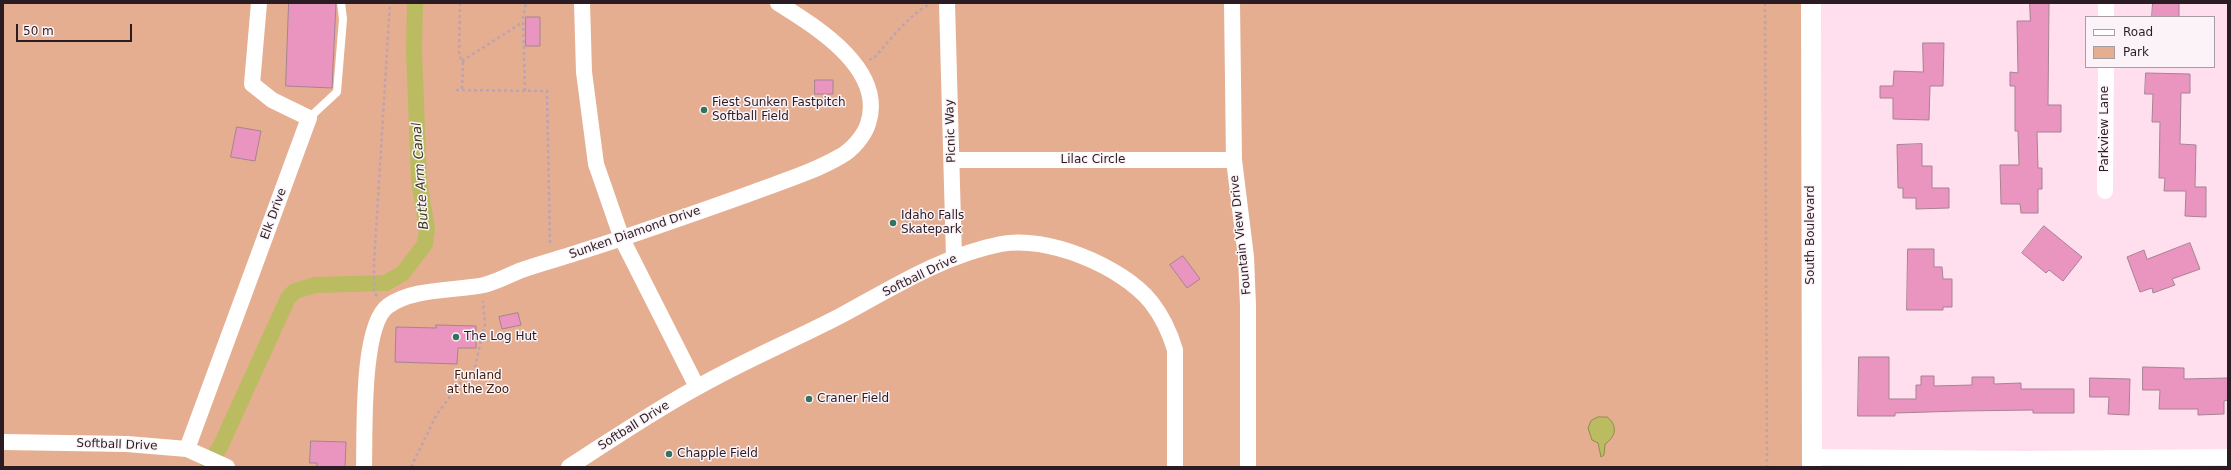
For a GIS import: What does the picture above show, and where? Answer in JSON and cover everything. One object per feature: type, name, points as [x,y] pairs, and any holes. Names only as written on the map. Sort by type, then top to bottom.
[{"type":"street","points":[[259,3],[252,84],[272,100],[309,118]]},
{"type":"street","points":[[582,3],[584,72],[596,164],[622,239],[697,387]]},
{"type":"street","name":"Sunken Diamond Drive","points":[[364,467],[370,343],[376,321],[387,306],[420,294],[482,285],[550,261],[622,239],[785,180],[842,156],[857,142],[868,124],[871,104],[865,80],[856,66],[834,42],[778,3]]},
{"type":"street","name":"Picnic Way","points":[[947,3],[954,258]]},
{"type":"street","name":"Fountain View Drive","points":[[1232,3],[1234,160],[1246,256],[1248,298],[1248,467]]},
{"type":"street","name":"South Boulevard","points":[[1811,3],[1812,462]]},
{"type":"street","points":[[2106,3],[2106,16]]},
{"type":"street","name":"Parkview Lane","points":[[2105,191],[2106,68]]},
{"type":"street","name":"Elk Drive","points":[[187,449],[309,118]]},
{"type":"street","name":"Lilac Circle","points":[[952,160],[1234,160]]},
{"type":"street","name":"Softball Drive","points":[[569,467],[697,387],[954,258],[1001,243],[1024,242],[1046,245],[1073,253],[1115,273],[1133,286],[1150,302],[1168,330],[1175,350],[1175,467]]},
{"type":"street","name":"Softball Drive","points":[[3,442],[127,444],[187,449],[202,454],[226,466]]},
{"type":"street","points":[[1812,462],[2041,463],[2228,457]]},
{"type":"lane","points":[[309,118],[337,92],[343,19],[341,3]]},
{"type":"path","points":[[374,293],[390,3]]},
{"type":"path","points":[[460,3],[462,90]]},
{"type":"path","points":[[525,91],[523,22],[526,3]]},
{"type":"path","points":[[856,66],[875,57],[908,21],[923,8],[932,3]]},
{"type":"path","points":[[1765,3],[1767,467]]},
{"type":"path","points":[[462,61],[523,22]]},
{"type":"path","points":[[456,90],[547,91],[550,261]]},
{"type":"path","points":[[411,467],[437,414],[464,378],[474,370],[485,324],[482,285]]},
{"type":"green space","name":"Funland at the Zoo","points":[[3,3],[1811,3],[1812,467],[3,467]]},
{"type":"shaded area","points":[[1598,417],[1607,417],[1611,420],[1614,427],[1612,438],[1605,444],[1604,455],[1601,457],[1598,443],[1592,440],[1588,428],[1591,421]]},
{"type":"building","points":[[289,3],[336,3],[332,88],[286,86]]},
{"type":"building","points":[[2030,3],[2049,3],[2048,105],[2061,105],[2061,132],[2037,132],[2038,168],[2042,168],[2042,189],[2038,189],[2038,213],[2021,213],[2020,204],[2001,204],[2000,165],[2019,165],[2018,131],[2015,131],[2015,86],[2010,86],[2010,72],[2018,73],[2017,21],[2030,21]]},
{"type":"building","points":[[2153,3],[2179,3],[2179,16],[2152,16]]},
{"type":"building","points":[[526,17],[540,17],[540,46],[526,46]]},
{"type":"building","points":[[1923,43],[1944,43],[1943,86],[1930,86],[1929,120],[1893,119],[1893,98],[1880,98],[1880,86],[1893,86],[1894,71],[1923,72]]},
{"type":"building","points":[[2146,73],[2190,74],[2190,93],[2181,93],[2180,144],[2196,145],[2195,187],[2206,187],[2206,217],[2185,216],[2186,191],[2164,191],[2165,178],[2159,178],[2160,122],[2152,122],[2153,94],[2145,94]]},
{"type":"building","points":[[815,80],[833,80],[833,94],[815,94]]},
{"type":"building","points":[[237,127],[261,131],[255,161],[231,157]]},
{"type":"building","points":[[1922,144],[1922,166],[1932,166],[1932,188],[1949,188],[1949,208],[1916,209],[1916,198],[1903,198],[1903,188],[1898,188],[1897,145]]},
{"type":"building","points":[[2044,226],[2082,257],[2063,281],[2049,270],[2046,273],[2022,253]]},
{"type":"building","points":[[2190,243],[2200,269],[2172,279],[2175,285],[2153,293],[2152,288],[2140,292],[2127,257],[2144,250],[2147,259]]},
{"type":"building","points":[[1908,249],[1934,249],[1934,267],[1942,267],[1943,279],[1952,279],[1952,307],[1943,307],[1943,310],[1907,310]]},
{"type":"building","points":[[1183,256],[1200,279],[1187,288],[1170,265]]},
{"type":"building","points":[[518,313],[521,325],[502,329],[499,317]]},
{"type":"building","points":[[436,325],[476,326],[476,348],[458,348],[457,364],[395,362],[396,327],[436,328]]},
{"type":"building","points":[[1859,357],[1889,357],[1889,399],[1916,399],[1916,385],[1921,385],[1921,376],[1934,376],[1934,386],[1972,385],[1972,377],[1994,377],[1994,384],[2021,383],[2021,389],[2074,389],[2074,413],[2033,413],[2033,410],[1961,411],[1895,413],[1895,416],[1858,416]]},
{"type":"building","points":[[2143,367],[2184,368],[2184,379],[2228,378],[2228,400],[2224,401],[2224,414],[2198,415],[2198,409],[2159,409],[2160,390],[2143,390]]},
{"type":"building","points":[[2090,378],[2130,379],[2129,415],[2108,414],[2109,397],[2090,397]]},
{"type":"building","points":[[311,441],[346,442],[345,467],[317,467],[317,463],[310,463]]},
{"type":"waterway","name":"Butte Arm Canal","points":[[208,467],[221,445],[288,298],[295,291],[315,285],[386,283],[403,273],[425,244],[427,229],[419,181],[414,51],[415,3]]},
{"type":"place","name":"Fiest Sunken Fastpitch Softball Field","points":[[704,110]]},
{"type":"place","name":"Idaho Falls Skatepark","points":[[893,223]]},
{"type":"place","name":"The Log Hut","points":[[456,337]]},
{"type":"place","name":"Craner Field","points":[[809,399]]},
{"type":"place","name":"Chapple Field","points":[[669,454]]}]
